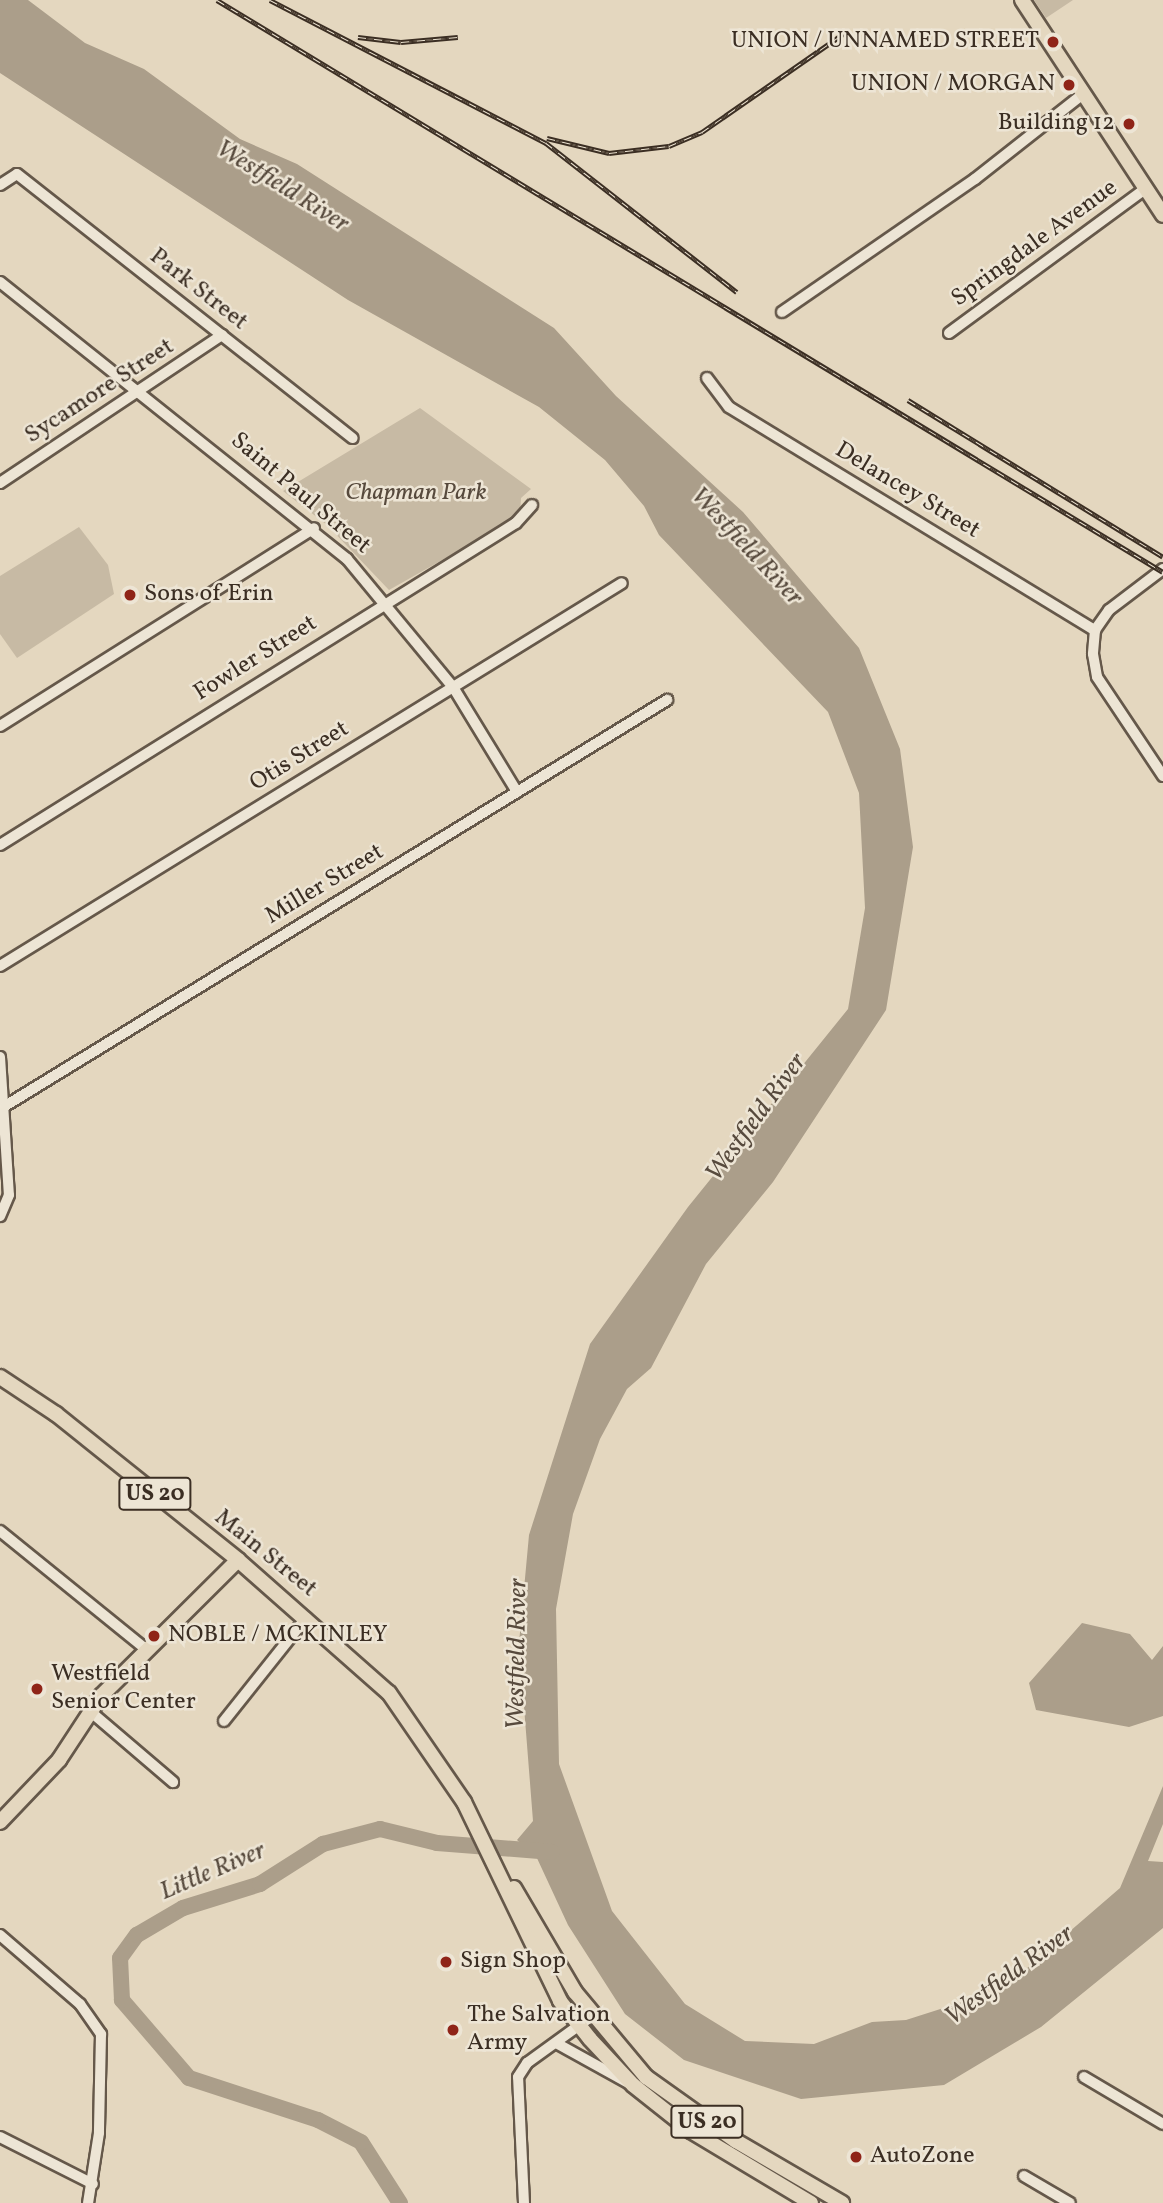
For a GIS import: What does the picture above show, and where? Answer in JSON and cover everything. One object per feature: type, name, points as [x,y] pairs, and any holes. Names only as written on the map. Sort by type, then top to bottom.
[{"type":"main road","points":[[1022,0],[1163,215]]},
{"type":"main road","name":"Main Street","points":[[3,1383],[238,1560],[306,1618],[411,1718],[464,1802],[499,1867]]},
{"type":"main road","points":[[0,1822],[59,1760],[91,1712],[147,1650],[238,1560]]},
{"type":"main road","name":"US 20","points":[[499,1867],[593,2017],[665,2093],[842,2203]]},
{"type":"main road","name":"US 20","points":[[499,1867],[560,2001],[633,2085],[691,2130],[811,2203]]},
{"type":"street","points":[[782,312],[975,179],[1083,94]]},
{"type":"street","name":"Park Street","points":[[0,185],[17,174],[353,438]]},
{"type":"street","name":"Springdale Avenue","points":[[949,333],[1145,189]]},
{"type":"street","name":"Saint Paul Street","points":[[0,282],[314,528],[387,601],[453,687],[517,792]]},
{"type":"street","name":"Sycamore Street","points":[[0,483],[222,335]]},
{"type":"street","name":"Delancey Street","points":[[707,378],[729,407],[1096,630]]},
{"type":"street","name":"Fowler Street","points":[[0,845],[387,601],[516,523],[532,506]]},
{"type":"street","points":[[0,726],[314,528]]},
{"type":"street","points":[[1163,569],[1109,610],[1096,630],[1097,677],[1163,776]]},
{"type":"street","name":"Otis Street","points":[[0,966],[622,583]]},
{"type":"street","name":"Miller Street","points":[[5,1106],[667,700]]},
{"type":"street","points":[[0,1057],[9,1195],[0,1216]]},
{"type":"street","points":[[0,1531],[147,1650]]},
{"type":"street","points":[[224,1721],[306,1618]]},
{"type":"street","points":[[91,1712],[173,1782]]},
{"type":"street","points":[[0,1935],[80,2004],[100,2034],[93,2184],[88,2203]]},
{"type":"street","points":[[524,2203],[515,2089],[527,2063],[558,2044],[593,2017]]},
{"type":"street","points":[[558,2044],[633,2085]]},
{"type":"street","points":[[1084,2077],[1163,2124]]},
{"type":"street","points":[[0,2137],[93,2184]]},
{"type":"street","points":[[1024,2176],[1070,2203]]},
{"type":"green space","points":[[1034,0],[1073,0],[1046,18]]},
{"type":"green space","name":"Chapman Park","points":[[420,408],[531,489],[521,498],[520,516],[389,590],[327,525],[283,491]]},
{"type":"green space","points":[[79,527],[108,565],[114,594],[17,658],[0,634],[0,576]]},
{"type":"water","name":"Westfield River","points":[[0,0],[28,0],[85,43],[144,69],[240,139],[297,164],[554,328],[616,396],[743,512],[859,648],[900,749],[913,847],[886,1010],[773,1182],[706,1264],[651,1368],[627,1389],[600,1439],[573,1514],[556,1609],[559,1764],[612,1911],[685,2004],[745,2041],[814,2044],[872,2022],[906,2020],[1003,1989],[1120,1888],[1163,1786],[1163,1824],[1148,1861],[1163,1862],[1163,1928],[1041,2027],[944,2085],[801,2099],[684,2060],[625,2014],[568,1925],[536,1856],[517,1840],[533,1821],[519,1643],[529,1535],[590,1344],[688,1207],[848,1009],[865,908],[859,793],[828,712],[659,535],[644,506],[605,460],[539,407],[348,300],[0,73]]},
{"type":"water","points":[[1082,1623],[1130,1634],[1152,1660],[1163,1646],[1163,1716],[1129,1727],[1036,1710],[1029,1683]]},
{"type":"waterway","name":"Little River","points":[[400,2203],[361,2142],[318,2120],[189,2078],[122,2000],[120,1958],[137,1935],[183,1908],[260,1884],[323,1844],[380,1829],[437,1843],[552,1852]]},
{"type":"railway","points":[[217,0],[1163,572]]},
{"type":"railway","points":[[270,0],[546,143],[737,292]]},
{"type":"railway","points":[[547,138],[609,153],[669,146],[702,132],[846,32]]},
{"type":"railway","points":[[358,37],[401,42],[458,37]]},
{"type":"railway","points":[[908,400],[1163,557]]},
{"type":"place","name":"UNION / UNNAMED STREET","points":[[1053,42]]},
{"type":"place","name":"UNION / MORGAN","points":[[1069,85]]},
{"type":"place","name":"Building 12","points":[[1129,124]]},
{"type":"place","name":"Sons of Erin","points":[[130,595]]},
{"type":"place","name":"NOBLE / MCKINLEY","points":[[154,1636]]},
{"type":"place","name":"Westfield Senior Center","points":[[37,1689]]},
{"type":"place","name":"Sign Shop","points":[[446,1962]]},
{"type":"place","name":"The Salvation Army","points":[[453,2030]]},
{"type":"place","name":"AutoZone","points":[[856,2157]]}]
